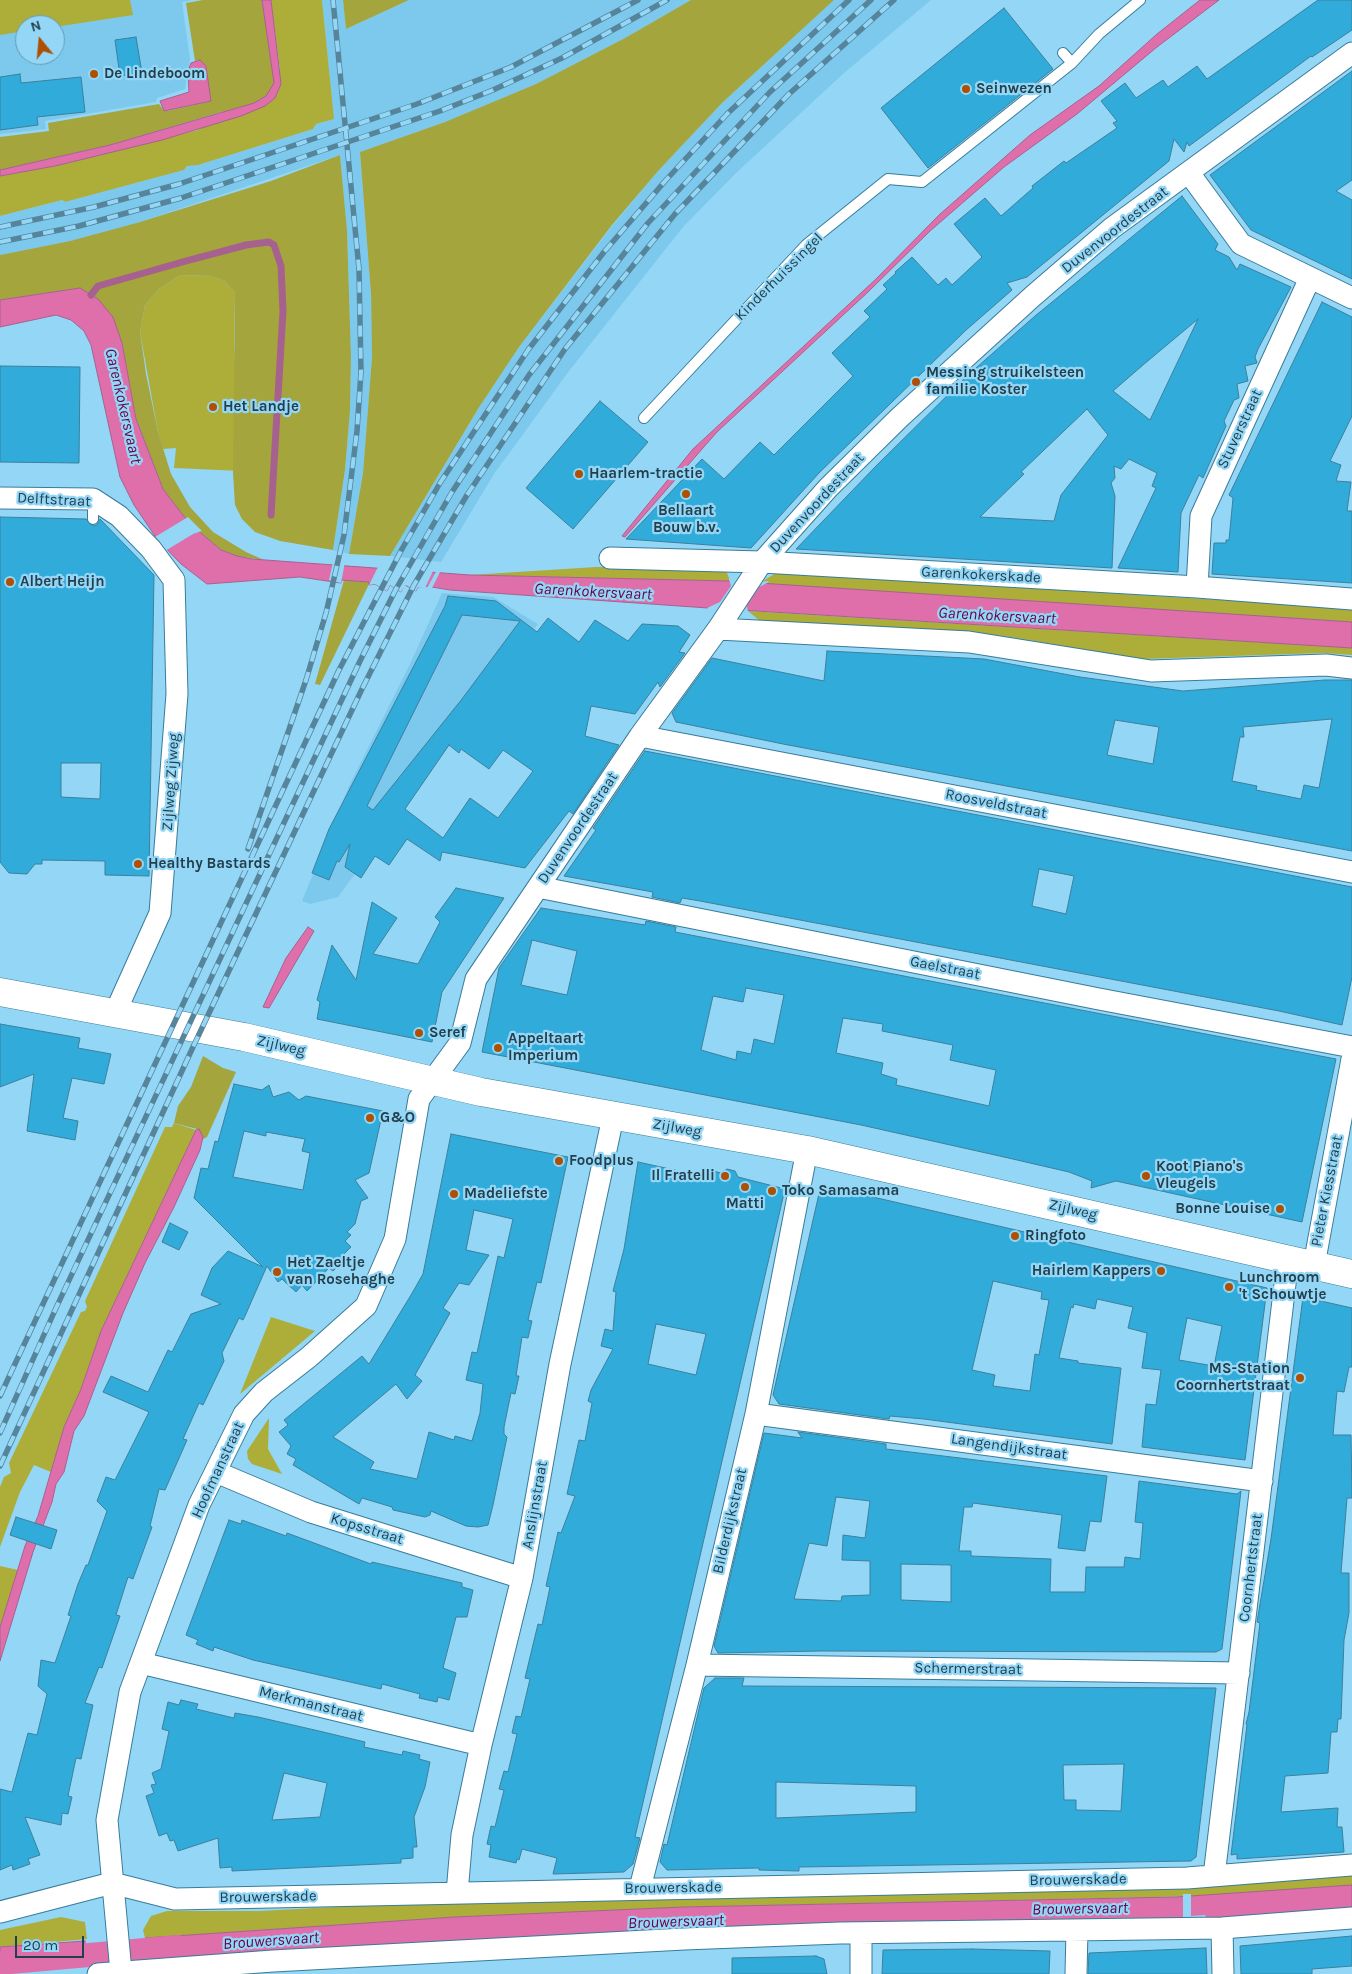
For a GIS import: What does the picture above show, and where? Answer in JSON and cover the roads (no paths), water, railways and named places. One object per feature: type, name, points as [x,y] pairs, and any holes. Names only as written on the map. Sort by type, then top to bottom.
[{"type":"main road","name":"Zijlweg","points":[[0,992],[244,1037],[433,1082],[613,1117],[808,1150],[1352,1274]]},
{"type":"street","name":"Duvenvoordestraat","points":[[433,1082],[460,1043],[476,979],[640,736],[724,620],[748,581],[762,562],[828,488],[899,418],[1033,296],[1112,228],[1352,54]]},
{"type":"street","points":[[1189,173],[1241,244],[1352,298]]},
{"type":"street","name":"Stuverstraat","points":[[1197,587],[1201,516],[1310,278]]},
{"type":"street","name":"Delftstraat","points":[[0,498],[93,509],[119,516],[151,549]]},
{"type":"street","name":"Zijlweg Zijweg","points":[[115,1013],[160,913],[174,760],[177,694],[174,580],[151,549]]},
{"type":"street","name":"Garenkokerskade","points":[[610,558],[762,562],[1197,587],[1352,599]]},
{"type":"street","points":[[724,620],[969,642],[1150,671],[1326,665],[1352,668]]},
{"type":"street","name":"Roosveldstraat","points":[[640,736],[1352,872]]},
{"type":"street","name":"Gaelstraat","points":[[538,887],[1090,998],[1352,1047]]},
{"type":"street","name":"Pieter Kiesstraat","points":[[1301,1262],[1352,1059]]},
{"type":"street","name":"Hoofmanstraat","points":[[120,1969],[107,1820],[130,1692],[199,1505],[244,1414],[264,1392],[309,1358],[366,1306],[395,1239],[418,1100],[433,1082]]},
{"type":"street","name":"Anslijnstraat","points":[[457,1893],[462,1835],[481,1745],[522,1578],[560,1364],[613,1117]]},
{"type":"street","name":"Bilderdijkstraat","points":[[640,1888],[756,1414],[808,1150]]},
{"type":"street","name":"Coornhertstraat","points":[[1214,1876],[1262,1481],[1301,1262]]},
{"type":"street","name":"Langendijkstraat","points":[[756,1414],[1262,1481]]},
{"type":"street","name":"Kopsstraat","points":[[216,1472],[311,1512],[522,1578]]},
{"type":"street","name":"Merkmanstraat","points":[[141,1663],[481,1745]]},
{"type":"street","name":"Schermerstraat","points":[[696,1665],[1239,1673]]},
{"type":"street","name":"Brouwerskade","points":[[0,1912],[112,1883],[175,1899],[1214,1876],[1352,1865]]},
{"type":"street","points":[[98,1974],[120,1969],[684,1939],[862,1933],[1222,1928],[1352,1918]]},
{"type":"street","points":[[1222,1928],[1223,1974]]},
{"type":"street","points":[[1076,1974],[1077,1930]]},
{"type":"street","points":[[861,1974],[862,1933]]},
{"type":"lane","name":"Kinderhuissingel","points":[[644,418],[806,245],[888,179],[922,182],[1072,63],[1099,34],[1140,0]]},
{"type":"lane","points":[[1063,52],[1072,63]]},
{"type":"water","points":[[262,0],[271,0],[281,84],[275,98],[265,106],[241,116],[162,140],[55,166],[0,176],[0,170],[110,145],[254,103],[266,96],[274,83]]},
{"type":"water","points":[[1200,0],[1219,0],[1157,47],[1077,114],[1004,167],[930,231],[868,292],[717,432],[625,537],[622,536],[693,449],[876,279],[939,215],[1030,135],[1099,86],[1157,34]]},
{"type":"water","points":[[200,60],[206,66],[211,101],[164,111],[160,101],[189,92],[188,71],[191,63]]},
{"type":"water","name":"Garenkokersvaart","points":[[80,288],[98,299],[113,317],[122,343],[136,419],[163,489],[189,523],[221,550],[237,556],[252,559],[470,575],[729,581],[1352,622],[1352,648],[708,608],[450,590],[426,586],[418,587],[416,591],[405,585],[401,592],[390,585],[387,591],[375,584],[369,585],[369,582],[341,580],[341,583],[300,577],[207,584],[181,564],[157,539],[134,505],[120,477],[91,345],[84,331],[71,320],[56,315],[0,327],[0,300]]},
{"type":"water","points":[[308,927],[314,931],[269,1008],[263,1007],[286,958]]},
{"type":"water","points":[[199,1129],[203,1137],[200,1150],[174,1207],[145,1263],[123,1313],[84,1416],[74,1431],[64,1472],[56,1484],[52,1502],[33,1552],[0,1661],[0,1627],[25,1546],[38,1516],[64,1427],[81,1389],[101,1331],[196,1130]]},
{"type":"water","points":[[1352,1885],[1352,1911],[1208,1921],[438,1945],[147,1958],[145,1938],[455,1917],[684,1907],[1176,1897]]},
{"type":"water","points":[[85,1941],[86,1963],[0,1973],[0,1947]]},
{"type":"waterway","points":[[91,295],[98,286],[186,261],[246,245],[269,242],[274,245],[281,266],[283,311],[271,515]]},
{"type":"waterway","name":"Brouwersvaart","points":[[0,1963],[178,1947]]},
{"type":"railway","points":[[248,849],[306,680],[326,613],[344,535],[357,431],[361,372],[359,269],[333,0]]},
{"type":"railway","points":[[0,227],[94,207],[179,184],[417,104],[511,67],[638,0]]},
{"type":"railway","points":[[0,242],[79,226],[181,198],[440,111],[493,90],[562,58],[667,0]]},
{"type":"railway","points":[[0,1396],[339,670],[402,549],[440,483],[528,350],[604,252],[666,180],[727,114],[849,0]]},
{"type":"railway","points":[[0,1433],[56,1308],[360,661],[396,589],[452,492],[529,375],[648,223],[770,92],[871,0]]},
{"type":"railway","points":[[0,1466],[193,1047],[361,691],[414,585],[467,495],[565,349],[675,214],[789,94],[894,0]]},
{"type":"place","name":"De Lindeboom","points":[[94,74]]},
{"type":"place","name":"Seinwezen","points":[[966,89]]},
{"type":"place","name":"Messing struikelsteen familie Koster","points":[[916,382]]},
{"type":"place","name":"Het Landje","points":[[213,407]]},
{"type":"place","name":"Haarlem-tractie","points":[[579,474]]},
{"type":"place","name":"Bellaart Bouw b.v.","points":[[686,494]]},
{"type":"place","name":"Albert Heijn","points":[[10,582]]},
{"type":"place","name":"Healthy Bastards","points":[[138,864]]},
{"type":"place","name":"Seref","points":[[419,1033]]},
{"type":"place","name":"Appeltaart Imperium","points":[[498,1048]]},
{"type":"place","name":"G&O","points":[[370,1118]]},
{"type":"place","name":"Foodplus","points":[[559,1161]]},
{"type":"place","name":"Il Fratelli","points":[[725,1176]]},
{"type":"place","name":"Koot Piano's Vleugels","points":[[1146,1176]]},
{"type":"place","name":"Matti","points":[[745,1187]]},
{"type":"place","name":"Toko Samasama","points":[[772,1191]]},
{"type":"place","name":"Madeliefste","points":[[454,1194]]},
{"type":"place","name":"Bonne Louise","points":[[1280,1209]]},
{"type":"place","name":"Ringfoto","points":[[1015,1236]]},
{"type":"place","name":"Hairlem Kappers","points":[[1161,1271]]},
{"type":"place","name":"Het Zaeltje van Rosehaghe","points":[[277,1272]]},
{"type":"place","name":"Lunchroom 't Schouwtje","points":[[1229,1287]]},
{"type":"place","name":"MS-Station Coornhertstraat","points":[[1300,1378]]}]
